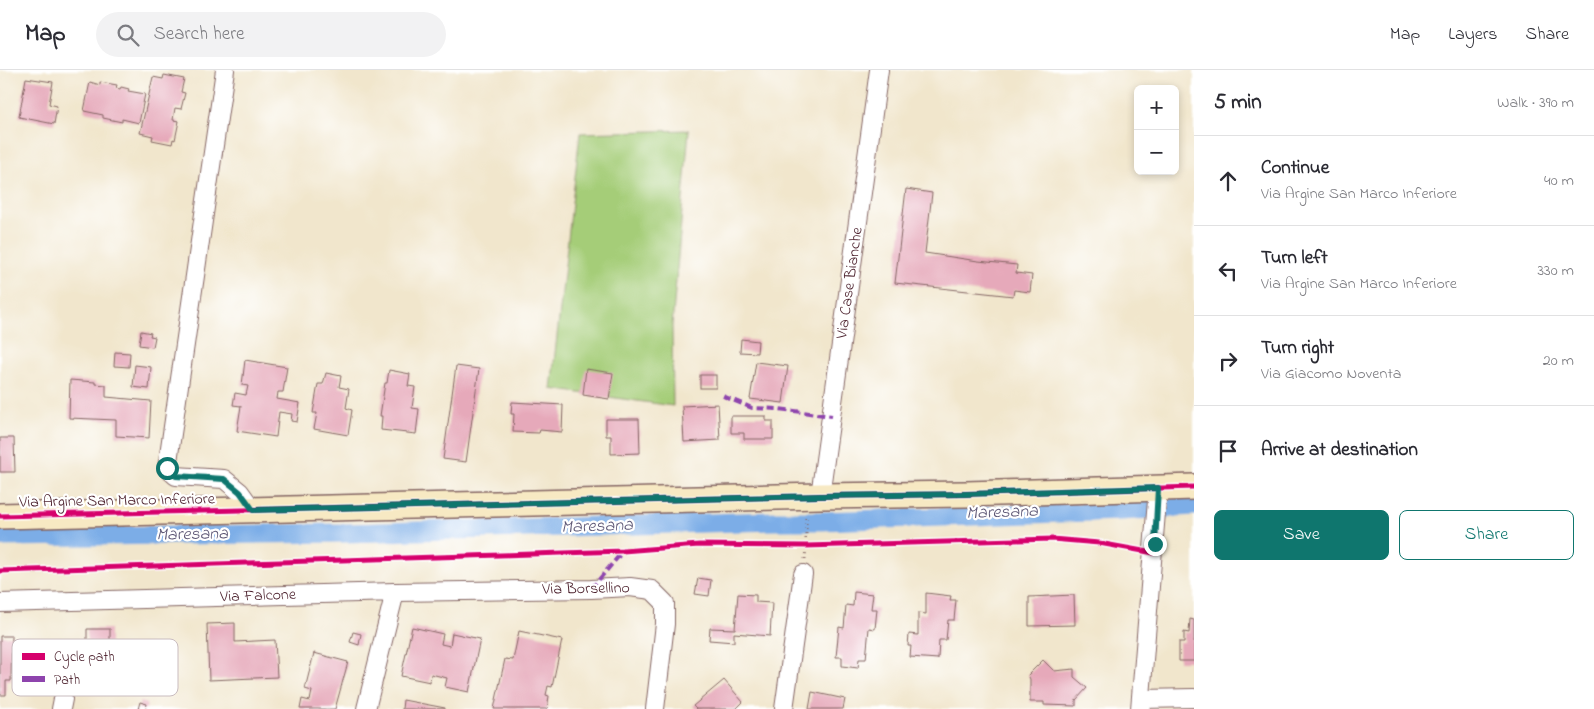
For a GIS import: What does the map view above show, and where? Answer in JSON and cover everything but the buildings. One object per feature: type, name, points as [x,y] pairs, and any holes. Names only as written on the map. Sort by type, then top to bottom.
[{"type":"street","name":"Via Argine San Marco Inferiore","points":[[225,70],[167,468],[176,476],[224,479],[240,492],[253,510]]},
{"type":"street","name":"Via Case Bianche","points":[[813,504],[879,70]]},
{"type":"street","name":"Via Argine San Marco Inferiore","points":[[0,516],[253,510],[813,504],[966,494],[1158,492],[1194,487]]},
{"type":"street","points":[[1158,492],[1141,704],[1194,698]]},
{"type":"street","points":[[784,709],[803,574]]},
{"type":"street","name":"Via Borsellino","points":[[394,592],[630,587],[652,590],[665,603],[665,624],[655,709]]},
{"type":"street","points":[[366,709],[394,592]]},
{"type":"street","name":"Via Falcone","points":[[0,603],[394,592]]},
{"type":"path","points":[[806,538],[813,504]]},
{"type":"green space","points":[[689,130],[672,326],[673,406],[551,389],[580,133]]},
{"type":"waterway","name":"Maresana","points":[[0,537],[347,533],[822,521],[1121,511],[1194,506]]},
{"type":"marked path","points":[[723,396],[752,408],[779,409],[832,416]]},
{"type":"marked path","points":[[591,589],[623,551]]},
{"type":"cycle path","points":[[0,516],[1194,487]]},
{"type":"cycle path","points":[[0,571],[623,551],[699,545],[806,546],[1052,539],[1099,543],[1154,553]]},
{"type":"route","points":[[167,468],[176,476],[224,479],[240,492],[253,510],[1158,488],[1155,544]]}]
